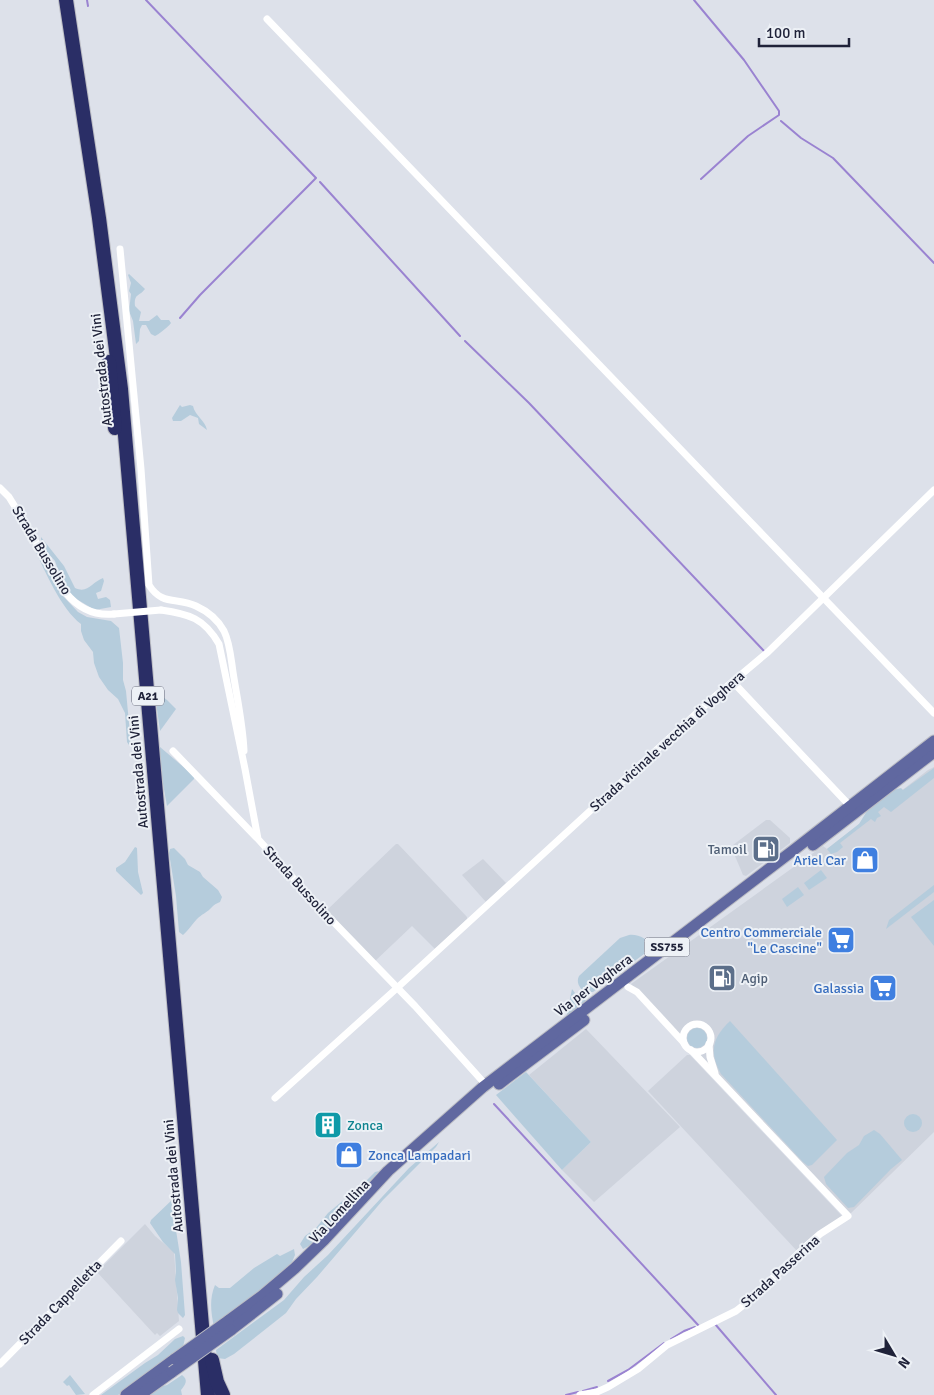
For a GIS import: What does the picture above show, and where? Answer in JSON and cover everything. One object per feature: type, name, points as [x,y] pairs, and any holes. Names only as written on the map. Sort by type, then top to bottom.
[{"type":"highway","name":"Autostrada dei Vini","points":[[58,0],[90,210],[110,374],[201,1393]]},
{"type":"highway","name":"Autostrada dei Vini","points":[[66,0],[99,218],[121,389],[199,1287],[201,1393]]},
{"type":"highway","points":[[199,1287],[213,1366],[223,1395]]},
{"type":"main road","name":"Via per Voghera","points":[[486,1088],[934,741]]},
{"type":"main road","name":"Via per Voghera","points":[[486,1088],[628,987],[934,752]]},
{"type":"main road","name":"Via Lomellina","points":[[230,1326],[297,1276],[394,1175],[486,1088]]},
{"type":"main road","points":[[126,1395],[175,1360],[230,1326]]},
{"type":"main road","points":[[140,1395],[230,1326]]},
{"type":"street","points":[[266,20],[934,713]]},
{"type":"street","points":[[120,249],[141,469],[149,585],[154,593],[162,598],[195,605],[205,611],[215,619],[224,632],[240,712],[245,769]]},
{"type":"street","name":"Strada Bussolino","points":[[0,488],[18,510],[73,602],[93,613],[103,615],[160,610],[189,616],[198,620],[210,630],[219,644],[258,839],[322,910],[397,988],[486,1088]]},
{"type":"street","name":"Strada vicinale vecchia di Voghera","points":[[275,1098],[691,718],[768,652],[934,490]]},
{"type":"street","points":[[733,682],[850,806]]},
{"type":"street","points":[[173,751],[258,839]]},
{"type":"street","points":[[628,987],[637,992],[716,1075]]},
{"type":"street","points":[[684,1043],[683,1035],[686,1028],[692,1024],[702,1025],[709,1031],[711,1035],[709,1044],[710,1057],[716,1075]]},
{"type":"street","points":[[691,1050],[699,1052],[707,1048],[709,1044]]},
{"type":"street","name":"Strada Passerina","points":[[580,1395],[597,1392],[608,1387],[638,1369],[668,1345],[736,1311],[756,1295],[820,1234],[848,1216],[716,1075]]},
{"type":"street","name":"Strada Cappelletta","points":[[0,1364],[121,1241]]},
{"type":"street","points":[[93,1395],[178,1329]]},
{"type":"shaded area","points":[[129,274],[145,289],[135,299],[135,306],[141,312],[139,321],[149,321],[157,315],[161,320],[169,320],[171,323],[155,336],[151,334],[146,325],[142,325],[139,341],[136,344],[133,321],[129,311],[131,283]]},
{"type":"shaded area","points":[[180,405],[182,407],[193,406],[207,430],[199,424],[198,418],[190,415],[181,421],[173,421],[172,418]]},
{"type":"shaded area","points":[[41,537],[64,566],[75,588],[87,589],[103,578],[101,591],[96,593],[98,599],[106,597],[110,600],[111,607],[95,610],[73,597],[63,584],[55,561],[41,545]]},
{"type":"shaded area","points":[[34,548],[43,560],[61,594],[78,612],[87,617],[111,621],[119,628],[131,745],[127,742],[125,713],[118,699],[108,690],[99,677],[94,663],[93,652],[84,640],[81,624],[60,599]]},
{"type":"shaded area","points":[[156,692],[176,709],[160,731],[155,695]]},
{"type":"shaded area","points":[[160,747],[194,776],[194,779],[167,806],[160,767]]},
{"type":"shaded area","name":"Centro Commerciale \"Le Cascine\"","points":[[934,767],[934,1132],[848,1216],[631,984],[823,846],[827,849]]},
{"type":"shaded area","points":[[934,768],[934,778],[891,812],[884,807],[878,812],[881,816],[875,822],[871,819],[840,843],[843,847],[837,852],[831,854],[827,849],[859,824],[870,806],[889,791],[901,788],[903,790]]},
{"type":"shaded area","points":[[766,820],[770,820],[790,838],[790,843],[746,876],[743,875],[732,849],[733,845]]},
{"type":"shaded area","points":[[396,844],[467,919],[435,949],[412,926],[374,962],[326,911]]},
{"type":"shaded area","points":[[135,847],[137,848],[138,872],[143,893],[141,895],[116,871],[116,868],[125,862]]},
{"type":"shaded area","points":[[174,848],[188,865],[200,872],[218,890],[222,897],[220,902],[195,921],[183,935],[179,932],[176,896],[169,853],[170,849]]},
{"type":"shaded area","points":[[483,859],[506,883],[486,902],[462,875]]},
{"type":"shaded area","points":[[821,870],[827,878],[809,890],[804,883]]},
{"type":"shaded area","points":[[934,885],[934,892],[886,929],[889,920]]},
{"type":"shaded area","points":[[798,887],[804,895],[787,907],[782,899]]},
{"type":"shaded area","points":[[934,900],[934,946],[911,917]]},
{"type":"shaded area","points":[[629,935],[643,938],[652,948],[593,992],[584,992],[578,984],[579,976],[620,938]]},
{"type":"shaded area","points":[[572,989],[578,997],[587,1001],[566,1018]]},
{"type":"shaded area","points":[[730,1021],[837,1140],[812,1165],[808,1166],[803,1162],[721,1074],[715,1059],[714,1046],[719,1033]]},
{"type":"shaded area","points":[[697,1028],[704,1031],[707,1038],[704,1045],[697,1048],[690,1045],[687,1038],[690,1031]]},
{"type":"shaded area","points":[[586,1029],[680,1127],[594,1202],[562,1170],[591,1142],[529,1075]]},
{"type":"shaded area","points":[[687,1055],[690,1055],[842,1216],[797,1251],[648,1091]]},
{"type":"shaded area","points":[[526,1072],[591,1142],[562,1170],[496,1095]]},
{"type":"shaded area","points":[[913,1114],[919,1117],[922,1123],[919,1129],[913,1132],[907,1129],[904,1123],[907,1117]]},
{"type":"shaded area","points":[[874,1130],[880,1134],[902,1160],[854,1207],[848,1208],[826,1184],[824,1177],[847,1153],[859,1145],[864,1136]]},
{"type":"shaded area","points":[[439,1142],[383,1200],[296,1299],[286,1313],[234,1354],[225,1359],[217,1358],[216,1350],[284,1300],[409,1168]]},
{"type":"shaded area","points":[[379,1171],[343,1207],[321,1236],[303,1249],[300,1244],[305,1236],[316,1228],[328,1213],[375,1172]]},
{"type":"shaded area","points":[[173,1199],[171,1209],[173,1211],[181,1262],[185,1315],[183,1318],[177,1310],[175,1254],[163,1242],[150,1223]]},
{"type":"shaded area","points":[[145,1224],[155,1236],[174,1252],[179,1321],[160,1336],[157,1333],[155,1335],[97,1272]]},
{"type":"shaded area","points":[[294,1249],[295,1255],[292,1262],[259,1294],[214,1327],[211,1306],[215,1285],[219,1288],[230,1288],[254,1268],[277,1254],[280,1256]]},
{"type":"shaded area","points":[[183,1336],[185,1338],[183,1347],[150,1370],[137,1382],[118,1395],[101,1395],[158,1355],[175,1339]]},
{"type":"shaded area","points":[[70,1375],[85,1394],[76,1395],[69,1385],[67,1386],[63,1382]]},
{"type":"shaded area","points":[[182,1375],[186,1381],[181,1390],[182,1395],[146,1395],[159,1387],[167,1385]]},
{"type":"waterway","points":[[87,0],[88,6]]},
{"type":"waterway","points":[[146,0],[316,178],[200,295],[180,318]]},
{"type":"waterway","points":[[694,0],[744,60],[779,111],[779,115],[748,136],[701,179]]},
{"type":"waterway","points":[[781,121],[801,138],[833,158],[934,263]]},
{"type":"waterway","points":[[320,182],[460,336]]},
{"type":"waterway","points":[[465,341],[529,403],[764,651]]},
{"type":"waterway","points":[[494,1104],[699,1326]]},
{"type":"waterway","points":[[715,1324],[776,1395]]},
{"type":"waterway","points":[[671,1339],[695,1327]]},
{"type":"waterway","points":[[608,1381],[628,1370],[664,1343]]},
{"type":"waterway","points":[[583,1391],[597,1387]]},
{"type":"waterway","points":[[566,1395],[578,1392]]},
{"type":"place","name":"Tamoil","points":[[766,849]]},
{"type":"place","name":"Ariel Car","points":[[865,860]]},
{"type":"place","name":"Centro Commerciale \"Le Cascine\"","points":[[841,940]]},
{"type":"place","name":"Agip","points":[[722,978]]},
{"type":"place","name":"Galassia","points":[[883,988]]},
{"type":"place","name":"Zonca","points":[[328,1125]]},
{"type":"place","name":"Zonca Lampadari","points":[[349,1155]]}]
